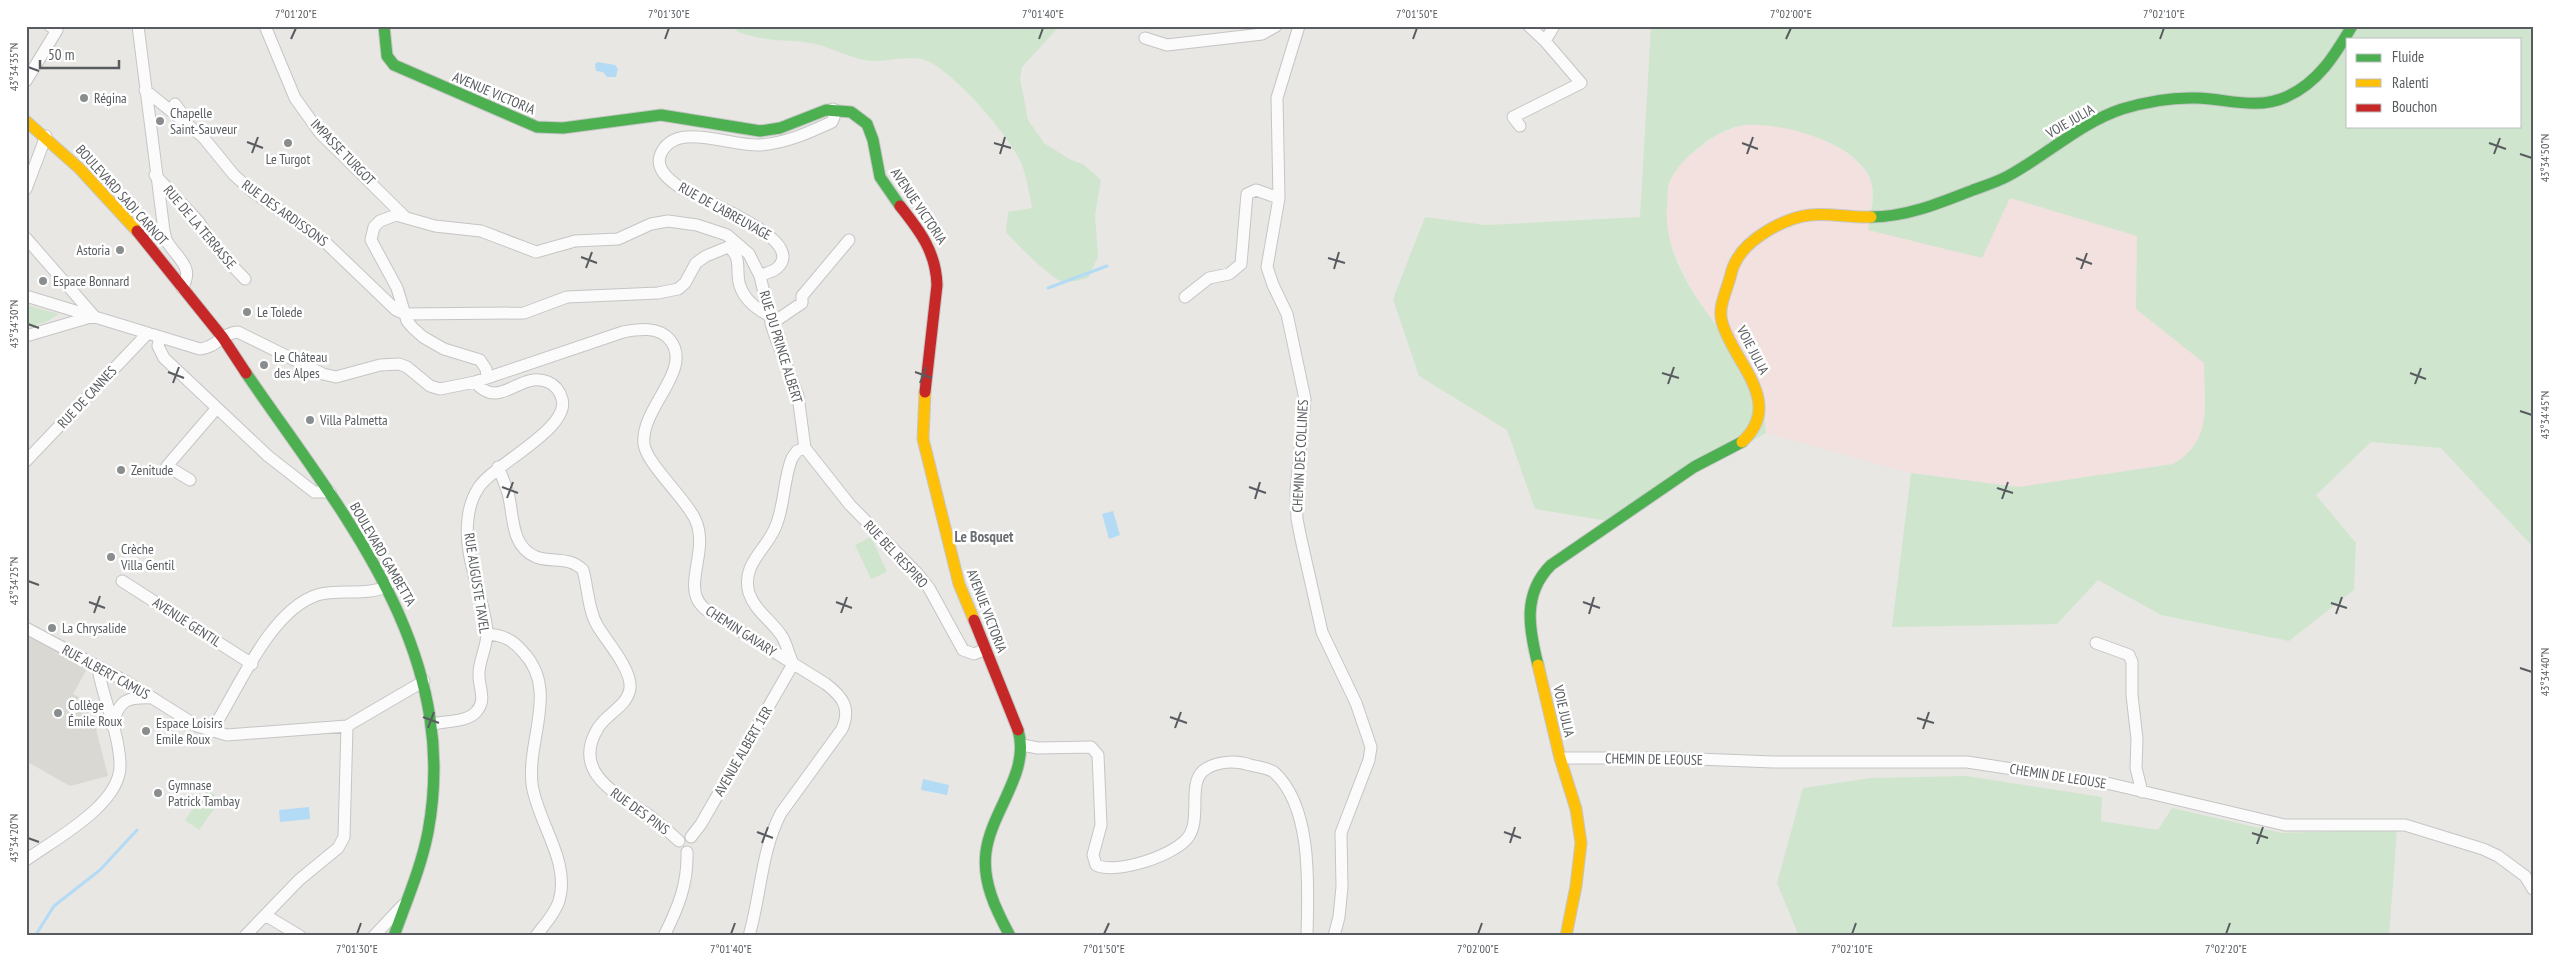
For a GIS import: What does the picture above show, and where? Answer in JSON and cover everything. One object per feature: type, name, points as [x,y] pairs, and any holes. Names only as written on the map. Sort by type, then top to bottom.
[{"type":"street","points":[[26,81],[57,30],[50,26]]},
{"type":"street","points":[[138,26],[155,175],[166,240],[187,268],[185,292]]},
{"type":"street","name":"IMPASSE TURGOT","points":[[265,26],[295,98],[320,133],[405,217]]},
{"type":"street","name":"AVENUE VICTORIA","points":[[384,26],[387,56],[394,65],[537,127],[563,128],[661,115],[760,131],[786,126],[812,114],[833,109],[851,112],[860,116],[874,136],[876,161],[880,176],[935,257],[938,274],[923,409],[923,440],[938,492],[958,584],[1016,724],[1022,745]]},
{"type":"street","points":[[1145,38],[1167,46],[1262,34],[1276,26]]},
{"type":"street","name":"CHEMIN DES COLLINES","points":[[1298,26],[1277,98],[1279,198],[1267,267],[1273,285],[1287,314],[1305,399],[1296,491],[1297,519],[1322,632],[1356,703],[1372,747],[1369,760],[1341,833],[1342,887],[1339,917],[1334,936]]},
{"type":"street","points":[[1520,126],[1513,117],[1580,83],[1545,41],[1529,26]]},
{"type":"street","points":[[1545,41],[1554,26]]},
{"type":"street","name":"VOIE JULIA","points":[[1566,936],[1576,886],[1581,843],[1576,809],[1560,758],[1529,628],[1533,591],[1540,576],[1551,565],[1694,467],[1744,442],[1750,433],[1757,417],[1758,397],[1755,384],[1722,322],[1720,309],[1735,262],[1750,245],[1769,229],[1798,217],[1812,215],[1848,218],[1890,217],[1939,204],[2008,177],[2078,130],[2103,118],[2120,110],[2160,98],[2198,98],[2235,103],[2262,103],[2284,98],[2301,90],[2316,78],[2335,54],[2352,26]]},
{"type":"street","name":"RUE DES ARDISSONS","points":[[145,90],[203,138],[234,175],[273,206],[323,240],[396,310],[405,314]]},
{"type":"street","points":[[175,104],[192,129]]},
{"type":"street","name":"RUE DE L'ABREUVAGE","points":[[487,378],[486,369],[480,360],[434,344],[413,328],[405,314],[398,288],[371,240],[374,227],[380,221],[390,216],[405,217],[435,226],[481,231],[536,252],[575,241],[618,239],[660,221],[682,222],[712,230],[739,243],[750,254],[760,276],[777,268],[782,262],[783,253],[778,242],[764,231],[694,195],[669,179],[660,166],[659,160],[663,149],[668,142],[686,136],[742,145],[787,141],[832,122],[834,117],[833,109]]},
{"type":"street","name":"BOULEVARD SADI CARNOT","points":[[26,121],[46,136],[86,174],[223,338]]},
{"type":"street","points":[[26,189],[46,136]]},
{"type":"street","name":"RUE DE LA TERRASSE","points":[[155,175],[198,221],[220,254],[245,279]]},
{"type":"street","points":[[1185,296],[1209,278],[1229,274],[1241,264],[1246,194],[1256,190],[1279,198]]},
{"type":"street","points":[[26,238],[94,316]]},
{"type":"street","points":[[405,314],[524,313],[567,298],[658,293],[678,289],[685,283],[696,263],[706,256],[728,247],[734,252],[737,260],[739,285],[744,294],[758,310],[771,320],[802,304],[802,296],[849,240]]},
{"type":"street","name":"RUE DU PRINCE ALBERT","points":[[760,276],[771,320],[798,396],[804,448]]},
{"type":"street","points":[[26,296],[200,349],[212,346],[223,338]]},
{"type":"street","points":[[26,336],[94,316]]},
{"type":"street","name":"CHEMIN GAVARY","points":[[223,338],[232,332],[238,332],[311,370],[336,377],[389,363],[407,367],[430,386],[440,389],[476,382],[623,332],[639,329],[655,331],[666,336],[675,346],[677,360],[643,431],[644,447],[694,517],[701,532],[701,545],[694,584],[695,595],[702,606],[710,612],[839,694],[846,705],[846,719],[842,729],[781,813],[774,826],[768,846],[750,936]]},
{"type":"street","name":"RUE DE CANNES","points":[[26,461],[148,333]]},
{"type":"street","points":[[160,337],[158,346],[160,352],[216,409],[307,488],[314,492],[330,492]]},
{"type":"street","name":"BOULEVARD GAMBETTA","points":[[223,338],[239,366],[301,448],[388,586],[407,629],[424,681],[433,724],[435,764],[432,809],[423,852],[394,936]]},
{"type":"street","name":"RUE AUGUSTE TAVEL","points":[[433,724],[469,717],[480,707],[482,698],[479,676],[487,634],[484,610],[467,541],[471,504],[479,487],[498,467],[526,450],[551,425],[562,408],[563,402],[556,387],[540,380],[531,380],[507,391],[493,394],[480,388],[476,382]]},
{"type":"street","points":[[190,480],[167,466],[216,409]]},
{"type":"street","points":[[793,664],[781,634],[753,603],[749,591],[748,575],[756,556],[775,530],[792,458],[798,451],[804,448]]},
{"type":"street","name":"RUE BEL RESPIRO","points":[[804,448],[850,505],[917,572],[929,588],[963,650],[974,654],[984,650]]},
{"type":"street","name":"RUE DES PINS","points":[[498,467],[508,494],[515,534],[519,541],[524,548],[536,557],[569,561],[583,570],[591,613],[596,625],[628,674],[630,688],[627,697],[603,721],[593,740],[590,761],[593,771],[609,789],[660,824],[679,841]]},
{"type":"street","name":"AVENUE GENTIL","points":[[122,581],[252,664]]},
{"type":"street","points":[[388,586],[368,592],[330,592],[314,596],[283,619],[252,664],[211,732],[227,735],[347,726],[424,681]]},
{"type":"street","name":"RUE ALBERT CAMUS","points":[[26,628],[127,682],[197,726],[211,732]]},
{"type":"street","points":[[487,634],[497,635],[514,643],[534,666],[540,679],[542,705],[534,744],[532,783],[536,803],[560,871],[562,887],[559,902],[552,916],[536,936]]},
{"type":"street","points":[[2096,643],[2129,655],[2132,662],[2132,695],[2137,739],[2136,768],[2142,792]]},
{"type":"street","name":"AVENUE ALBERT 1ER","points":[[691,838],[701,824],[793,664]]},
{"type":"street","points":[[26,860],[94,810],[111,794],[118,782],[120,764],[99,674],[101,668]]},
{"type":"street","points":[[112,726],[118,707],[129,698],[131,690],[127,682]]},
{"type":"street","points":[[129,698],[154,698]]},
{"type":"street","points":[[105,703],[110,707],[118,707]]},
{"type":"street","points":[[245,936],[299,880],[338,848],[344,837],[347,726]]},
{"type":"street","points":[[1010,936],[995,910],[987,884],[986,852],[993,827],[1018,763],[1022,745],[1038,748],[1091,747],[1098,755],[1101,825],[1092,855],[1096,865],[1104,869],[1152,860],[1189,837],[1194,824],[1196,782],[1202,772],[1213,765],[1225,762],[1246,763],[1274,772],[1293,796],[1308,858],[1307,936]]},
{"type":"street","name":"CHEMIN DE LEOUSE","points":[[1560,758],[1672,758],[1773,762],[1967,762],[2111,784],[2192,801],[2285,825],[2405,825],[2483,849],[2498,856],[2525,876],[2533,889]]},
{"type":"street","points":[[683,836],[691,838],[694,847],[687,852],[680,849],[679,841],[683,836]]},
{"type":"street","points":[[664,936],[677,911],[685,886],[687,852]]},
{"type":"street","points":[[374,936],[406,902]]},
{"type":"street","points":[[265,915],[300,936]]},
{"type":"shaded area","points":[[1743,125],[1769,125],[1795,130],[1826,141],[1850,155],[1864,170],[1872,185],[1869,230],[2010,198],[2137,236],[2136,309],[2204,363],[2204,425],[2195,446],[2184,457],[2173,464],[2018,487],[1910,473],[1766,433],[1761,389],[1693,292],[1670,243],[1666,216],[1669,184],[1679,164],[1716,136]]},
{"type":"shaded area","name":"Collège Émile Roux","points":[[26,632],[89,665],[73,694],[84,700],[95,725],[108,776],[70,786],[26,761]]},
{"type":"green space","points":[[736,26],[1063,26],[1056,30],[1022,67],[1020,79],[1028,120],[1044,143],[1071,160],[1083,164],[1101,180],[1095,215],[1098,257],[1088,278],[1068,282],[1056,279],[1006,232],[1008,212],[1032,208],[1023,168],[1015,152],[992,120],[962,87],[946,73],[921,59],[864,60],[817,44],[753,37],[735,30]]},
{"type":"green space","points":[[1651,26],[2533,26],[2533,547],[2441,448],[2371,442],[2316,495],[2356,543],[2354,590],[2289,641],[2161,615],[2098,580],[2057,624],[1892,627],[1911,473],[2018,487],[2173,464],[2195,444],[2204,420],[2204,363],[2136,309],[2137,236],[2010,198],[1982,258],[1868,230],[1873,202],[1872,185],[1865,170],[1853,157],[1819,138],[1779,127],[1745,125],[1724,131],[1701,145],[1674,173],[1668,188],[1668,231],[1675,256],[1699,302],[1760,388],[1764,404],[1766,433],[1608,521],[1535,509],[1507,430],[1419,376],[1393,299],[1425,217],[1485,225],[1640,217]]},
{"type":"green space","points":[[26,305],[59,314],[46,322],[26,328]]},
{"type":"green space","points":[[871,537],[887,572],[871,579],[855,545]]},
{"type":"green space","points":[[1966,776],[2102,797],[2101,821],[2158,830],[2172,808],[2282,833],[2397,829],[2389,936],[1799,936],[1777,883],[1803,788],[1871,778]]},
{"type":"green space","points":[[207,790],[221,799],[199,830],[185,820]]},
{"type":"water","points":[[598,62],[615,65],[618,69],[616,77],[607,77],[603,72],[596,71],[595,64]]},
{"type":"water","points":[[1113,511],[1120,535],[1109,539],[1102,514]]},
{"type":"water","points":[[923,779],[949,785],[947,795],[921,790]]},
{"type":"water","points":[[309,807],[310,819],[280,822],[279,810]]},
{"type":"waterway","points":[[1048,288],[1107,266]]},
{"type":"waterway","points":[[35,936],[54,906],[100,870],[137,830]]},
{"type":"traffic: fast","points":[[384,26],[387,56],[394,65],[537,127],[563,128],[661,115],[760,131],[780,128],[826,110],[851,112],[867,124],[873,140],[880,177],[900,206]]},
{"type":"traffic: fast","points":[[1871,217],[1910,212],[1948,200],[1999,180],[2022,168],[2092,122],[2132,106],[2178,98],[2264,103],[2286,97],[2307,84],[2325,67],[2352,26]]},
{"type":"traffic: fast","points":[[246,373],[320,478],[355,532],[386,587],[411,644],[427,703],[434,766],[428,832],[417,872],[394,936]]},
{"type":"traffic: fast","points":[[1538,665],[1532,638],[1530,612],[1535,588],[1551,565],[1694,467],[1742,442]]},
{"type":"traffic: fast","points":[[1010,936],[991,896],[985,863],[989,837],[1015,776],[1019,761],[1021,746],[1018,730]]},
{"type":"traffic: slow","points":[[26,121],[80,169],[137,231]]},
{"type":"traffic: slow","points":[[1742,442],[1754,427],[1759,412],[1758,397],[1728,337],[1721,317],[1732,269],[1740,254],[1767,231],[1789,220],[1810,215],[1871,217]]},
{"type":"traffic: slow","points":[[925,392],[923,439],[959,584],[974,620]]},
{"type":"traffic: slow","points":[[1538,665],[1560,758],[1576,809],[1581,843],[1576,886],[1566,936]]},
{"type":"traffic: jam","points":[[900,206],[926,242],[936,273],[937,285],[925,392]]},
{"type":"traffic: jam","points":[[137,231],[223,338],[246,373]]},
{"type":"traffic: jam","points":[[974,620],[1018,730]]},
{"type":"place","name":"Régina","points":[[84,98]]},
{"type":"place","name":"Chapelle Saint-Sauveur","points":[[160,121]]},
{"type":"place","name":"Le Turgot","points":[[288,143]]},
{"type":"place","name":"Astoria","points":[[120,250]]},
{"type":"place","name":"Espace Bonnard","points":[[43,281]]},
{"type":"place","name":"Le Tolede","points":[[247,312]]},
{"type":"place","name":"Le Château des Alpes","points":[[264,365]]},
{"type":"place","name":"Villa Palmetta","points":[[310,420]]},
{"type":"place","name":"Zenitude","points":[[121,470]]},
{"type":"place","name":"Crèche Villa Gentil","points":[[111,557]]},
{"type":"place","name":"La Chrysalide","points":[[52,628]]},
{"type":"place","name":"Collège Émile Roux","points":[[58,713]]},
{"type":"place","name":"Espace Loisirs Emile Roux","points":[[146,731]]},
{"type":"place","name":"Gymnase Patrick Tambay","points":[[158,793]]},
{"type":"district","name":"Le Bosquet","points":[[984,537]]}]
